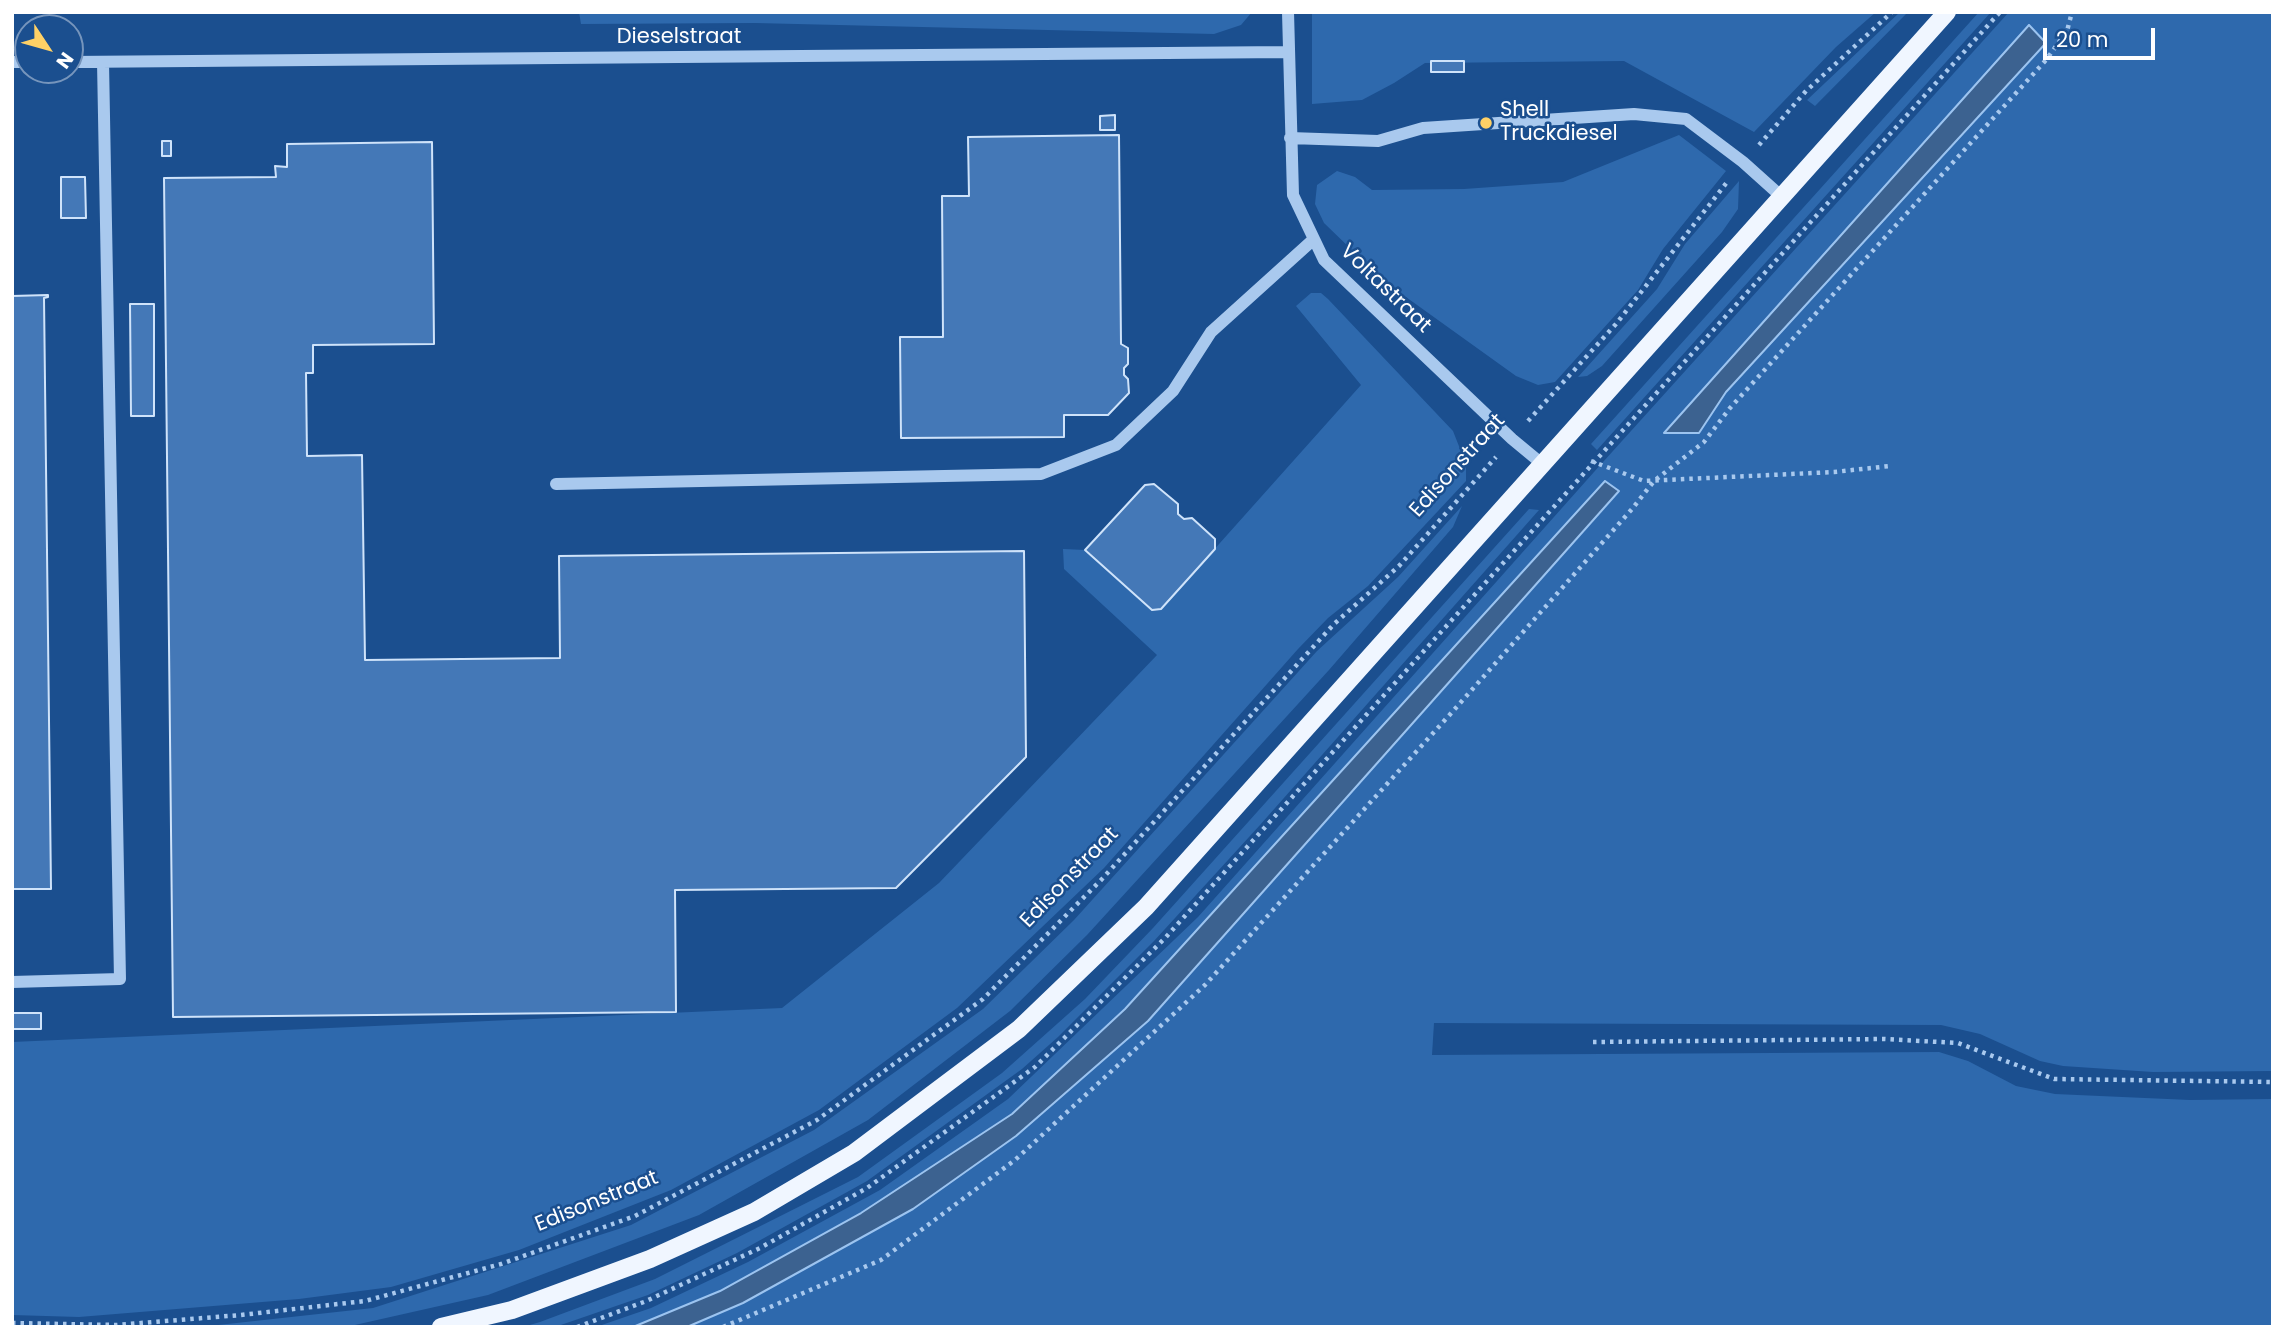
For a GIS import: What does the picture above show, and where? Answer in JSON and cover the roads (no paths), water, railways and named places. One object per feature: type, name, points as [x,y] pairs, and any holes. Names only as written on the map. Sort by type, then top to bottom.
[{"type":"main road","points":[[441,1327],[512,1310],[650,1259],[754,1212],[854,1153],[1019,1029],[1146,907],[1947,12]]},
{"type":"street","name":"Voltastraat","points":[[1288,12],[1293,195],[1324,260],[1512,439],[1541,463]]},
{"type":"street","name":"Dieselstraat","points":[[84,62],[1288,52]]},
{"type":"street","points":[[12,982],[120,979],[103,62]]},
{"type":"street","points":[[1290,138],[1378,141],[1423,128],[1634,114],[1686,119],[1743,162],[1782,197]]},
{"type":"street","points":[[556,484],[1041,474],[1116,445],[1173,391],[1211,332],[1314,240]]},
{"type":"place","name":"Shell Truckdiesel","points":[[1486,123]]}]
